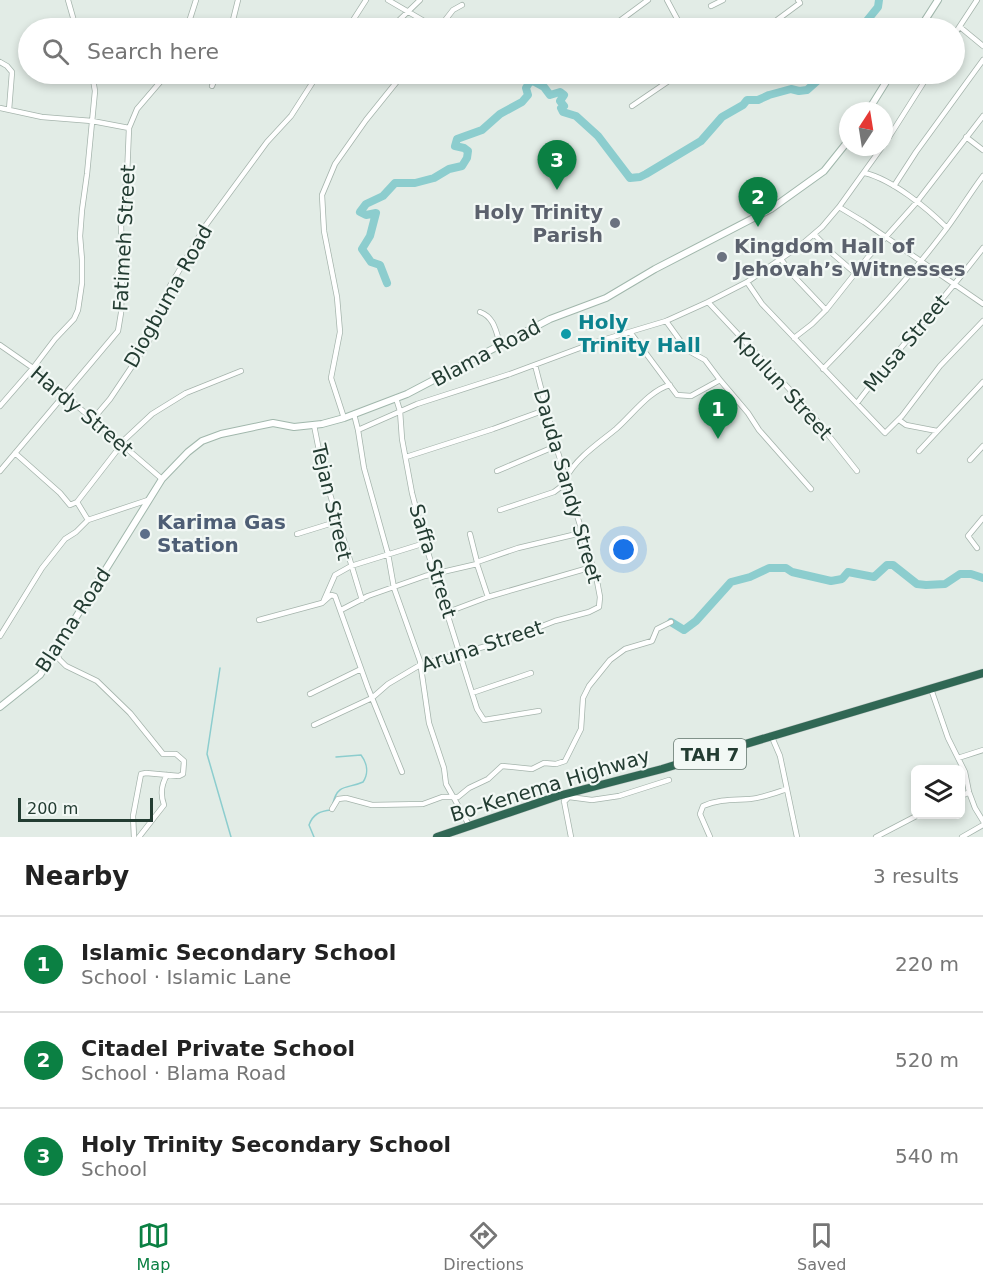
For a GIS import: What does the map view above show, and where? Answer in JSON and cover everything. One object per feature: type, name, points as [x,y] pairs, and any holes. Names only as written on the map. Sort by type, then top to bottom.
[{"type":"highway","name":"Bo-Kenema Highway","points":[[437,837],[469,825],[983,673]]},
{"type":"street","points":[[68,0],[73,18]]},
{"type":"street","points":[[191,18],[196,0]]},
{"type":"street","points":[[234,18],[238,0]]},
{"type":"street","points":[[354,18],[366,0]]},
{"type":"street","points":[[388,0],[419,18]]},
{"type":"street","points":[[402,18],[420,0]]},
{"type":"street","points":[[624,18],[648,0]]},
{"type":"street","points":[[667,0],[676,18]]},
{"type":"street","points":[[711,6],[723,0]]},
{"type":"street","points":[[926,18],[938,0]]},
{"type":"street","points":[[965,19],[977,0]]},
{"type":"street","points":[[779,18],[799,2]]},
{"type":"street","points":[[446,18],[453,10],[462,5]]},
{"type":"street","points":[[965,31],[983,46]]},
{"type":"street","points":[[894,186],[983,60]]},
{"type":"street","points":[[0,62],[12,72],[9,110]]},
{"type":"street","points":[[0,406],[74,319],[80,299],[81,210],[95,84]]},
{"type":"street","name":"Fatimeh Street","points":[[0,471],[118,331],[122,281],[121,219],[127,177],[129,128],[136,109],[158,84]]},
{"type":"street","name":"Diogbuma Road","points":[[93,419],[110,399],[144,349],[174,280],[213,214],[267,142],[291,116],[312,84]]},
{"type":"street","points":[[344,418],[331,378],[340,340],[337,304],[324,231],[322,195],[335,164],[395,84]]},
{"type":"street","points":[[632,105],[664,84]]},
{"type":"street","points":[[874,102],[885,84]]},
{"type":"street","points":[[893,130],[923,84]]},
{"type":"street","points":[[0,108],[42,117],[92,121],[129,128]]},
{"type":"street","points":[[794,338],[826,310],[916,203],[983,116]]},
{"type":"street","points":[[966,137],[983,150]]},
{"type":"street","name":"Blama Road","points":[[0,707],[40,675],[162,479],[202,441],[221,434],[273,423],[294,427],[314,425],[344,418],[396,398],[439,378],[549,319],[606,298],[655,269],[761,215],[824,171],[839,152]]},
{"type":"street","points":[[358,430],[417,404],[535,365],[564,353],[666,321],[747,282],[814,234],[839,207],[876,156]]},
{"type":"street","points":[[865,173],[894,186],[935,216],[947,228]]},
{"type":"street","points":[[823,369],[873,317],[921,260],[947,228],[983,176]]},
{"type":"street","points":[[839,207],[887,237],[983,304]]},
{"type":"street","points":[[814,234],[855,273]]},
{"type":"street","name":"Musa Street","points":[[857,403],[983,248]]},
{"type":"street","points":[[781,259],[790,272],[826,310]]},
{"type":"street","points":[[747,282],[762,304],[885,433],[899,420],[940,366],[983,321]]},
{"type":"street","name":"Kpulun Street","points":[[708,302],[817,420],[857,471]]},
{"type":"street","points":[[480,312],[488,315],[495,327],[500,344]]},
{"type":"street","points":[[666,321],[687,350],[705,360],[759,430],[811,489]]},
{"type":"street","points":[[630,332],[677,395],[691,396],[720,380]]},
{"type":"street","name":"Hardy Street","points":[[0,345],[33,368],[162,479]]},
{"type":"street","name":"Dauda Sandy Street","points":[[535,365],[545,410],[600,597],[599,607]]},
{"type":"street","points":[[15,453],[60,493],[70,505],[77,502],[121,443],[153,414],[186,393],[241,371]]},
{"type":"street","points":[[919,452],[983,382]]},
{"type":"street","points":[[500,510],[548,494],[566,481],[577,462],[644,402],[664,386],[670,385]]},
{"type":"street","points":[[0,396],[7,400]]},
{"type":"street","name":"Saffa Street","points":[[396,398],[412,493],[425,543],[477,709],[484,720],[540,711]]},
{"type":"street","points":[[406,458],[545,410]]},
{"type":"street","points":[[354,414],[364,468],[388,554],[394,588],[420,665],[429,723],[444,768],[446,784],[469,825]]},
{"type":"street","points":[[899,420],[906,425],[937,431]]},
{"type":"street","name":"Tejan Street","points":[[314,425],[323,471],[351,566],[335,575],[322,603]]},
{"type":"street","points":[[497,471],[556,446]]},
{"type":"street","points":[[970,460],[983,446]]},
{"type":"street","points":[[0,636],[42,568],[65,539],[88,520],[148,500]]},
{"type":"street","points":[[77,502],[88,520]]},
{"type":"street","points":[[977,548],[968,536],[982,519]]},
{"type":"street","points":[[297,534],[339,521]]},
{"type":"street","points":[[341,610],[380,591],[425,576],[477,563],[519,548],[580,533]]},
{"type":"street","points":[[470,534],[488,597]]},
{"type":"street","points":[[362,600],[351,566],[425,543]]},
{"type":"street","points":[[448,612],[488,597],[592,567]]},
{"type":"street","points":[[259,620],[322,603],[331,595],[335,596],[347,634],[402,772]]},
{"type":"street","name":"Aruna Street","points":[[314,725],[372,698],[388,684],[420,665],[504,641],[599,607]]},
{"type":"street","points":[[332,809],[338,799],[346,798],[372,805],[423,804],[442,797],[454,798],[488,779],[502,766],[532,769],[544,763],[556,764],[566,760],[581,729],[583,698],[594,680],[610,660],[625,649],[652,641],[657,629],[671,622]]},
{"type":"street","points":[[56,649],[59,659],[66,666],[96,681],[130,713],[162,754],[176,754],[182,759],[184,769],[183,774],[179,776],[141,774],[133,816],[136,837]]},
{"type":"street","points":[[310,694],[361,669]]},
{"type":"street","points":[[472,693],[531,673]]},
{"type":"street","points":[[931,689],[948,738],[965,772],[969,792],[983,823],[963,837]]},
{"type":"street","points":[[771,735],[780,756],[797,837]]},
{"type":"street","points":[[958,758],[983,750]]},
{"type":"street","points":[[136,837],[164,805],[161,796],[163,782],[167,775]]},
{"type":"street","points":[[571,837],[561,799],[569,797],[592,800],[619,796],[669,780]]},
{"type":"street","points":[[710,837],[700,814],[703,806],[730,798],[757,798],[787,789]]},
{"type":"street","points":[[965,794],[969,792]]},
{"type":"street","points":[[876,837],[911,819]]},
{"type":"waterway","points":[[869,18],[878,7],[879,0]]},
{"type":"waterway","points":[[387,283],[380,265],[371,262],[362,249],[370,236],[376,213],[366,215],[360,212],[366,204],[383,196],[395,183],[415,183],[462,166],[468,151],[455,146],[457,139],[482,130],[500,114],[522,102],[528,95],[526,88],[528,84]]},
{"type":"waterway","points":[[538,84],[550,95],[560,92],[564,95],[560,101],[564,106],[561,108],[563,112],[576,116],[598,136],[630,178],[646,174],[701,141],[722,117],[743,105],[747,100],[758,100],[791,89],[807,90],[814,84]]},
{"type":"waterway","points":[[671,622],[684,630],[696,621],[731,582],[750,577],[769,568],[786,568],[792,572],[831,581],[842,579],[848,572],[874,577],[887,565],[893,565],[917,584],[945,584],[960,574],[971,574],[983,578]]},
{"type":"waterway","points":[[220,668],[207,754],[231,837]]},
{"type":"waterway","points":[[333,803],[341,789],[363,782],[367,772],[361,755],[336,757]]},
{"type":"waterway","points":[[314,837],[309,825],[313,818],[320,812],[331,810]]},
{"type":"place","name":"Holy Trinity Secondary School","points":[[557,190]]},
{"type":"place","name":"Holy Trinity Parish","points":[[615,223]]},
{"type":"place","name":"Citadel Private School","points":[[758,227]]},
{"type":"place","name":"Kingdom Hall of Jehovah’s Witnesses","points":[[722,257]]},
{"type":"place","name":"Holy Trinity Hall","points":[[566,334]]},
{"type":"place","name":"Islamic Secondary School","points":[[718,439]]},
{"type":"place","name":"Karima Gas Station","points":[[145,534]]}]
